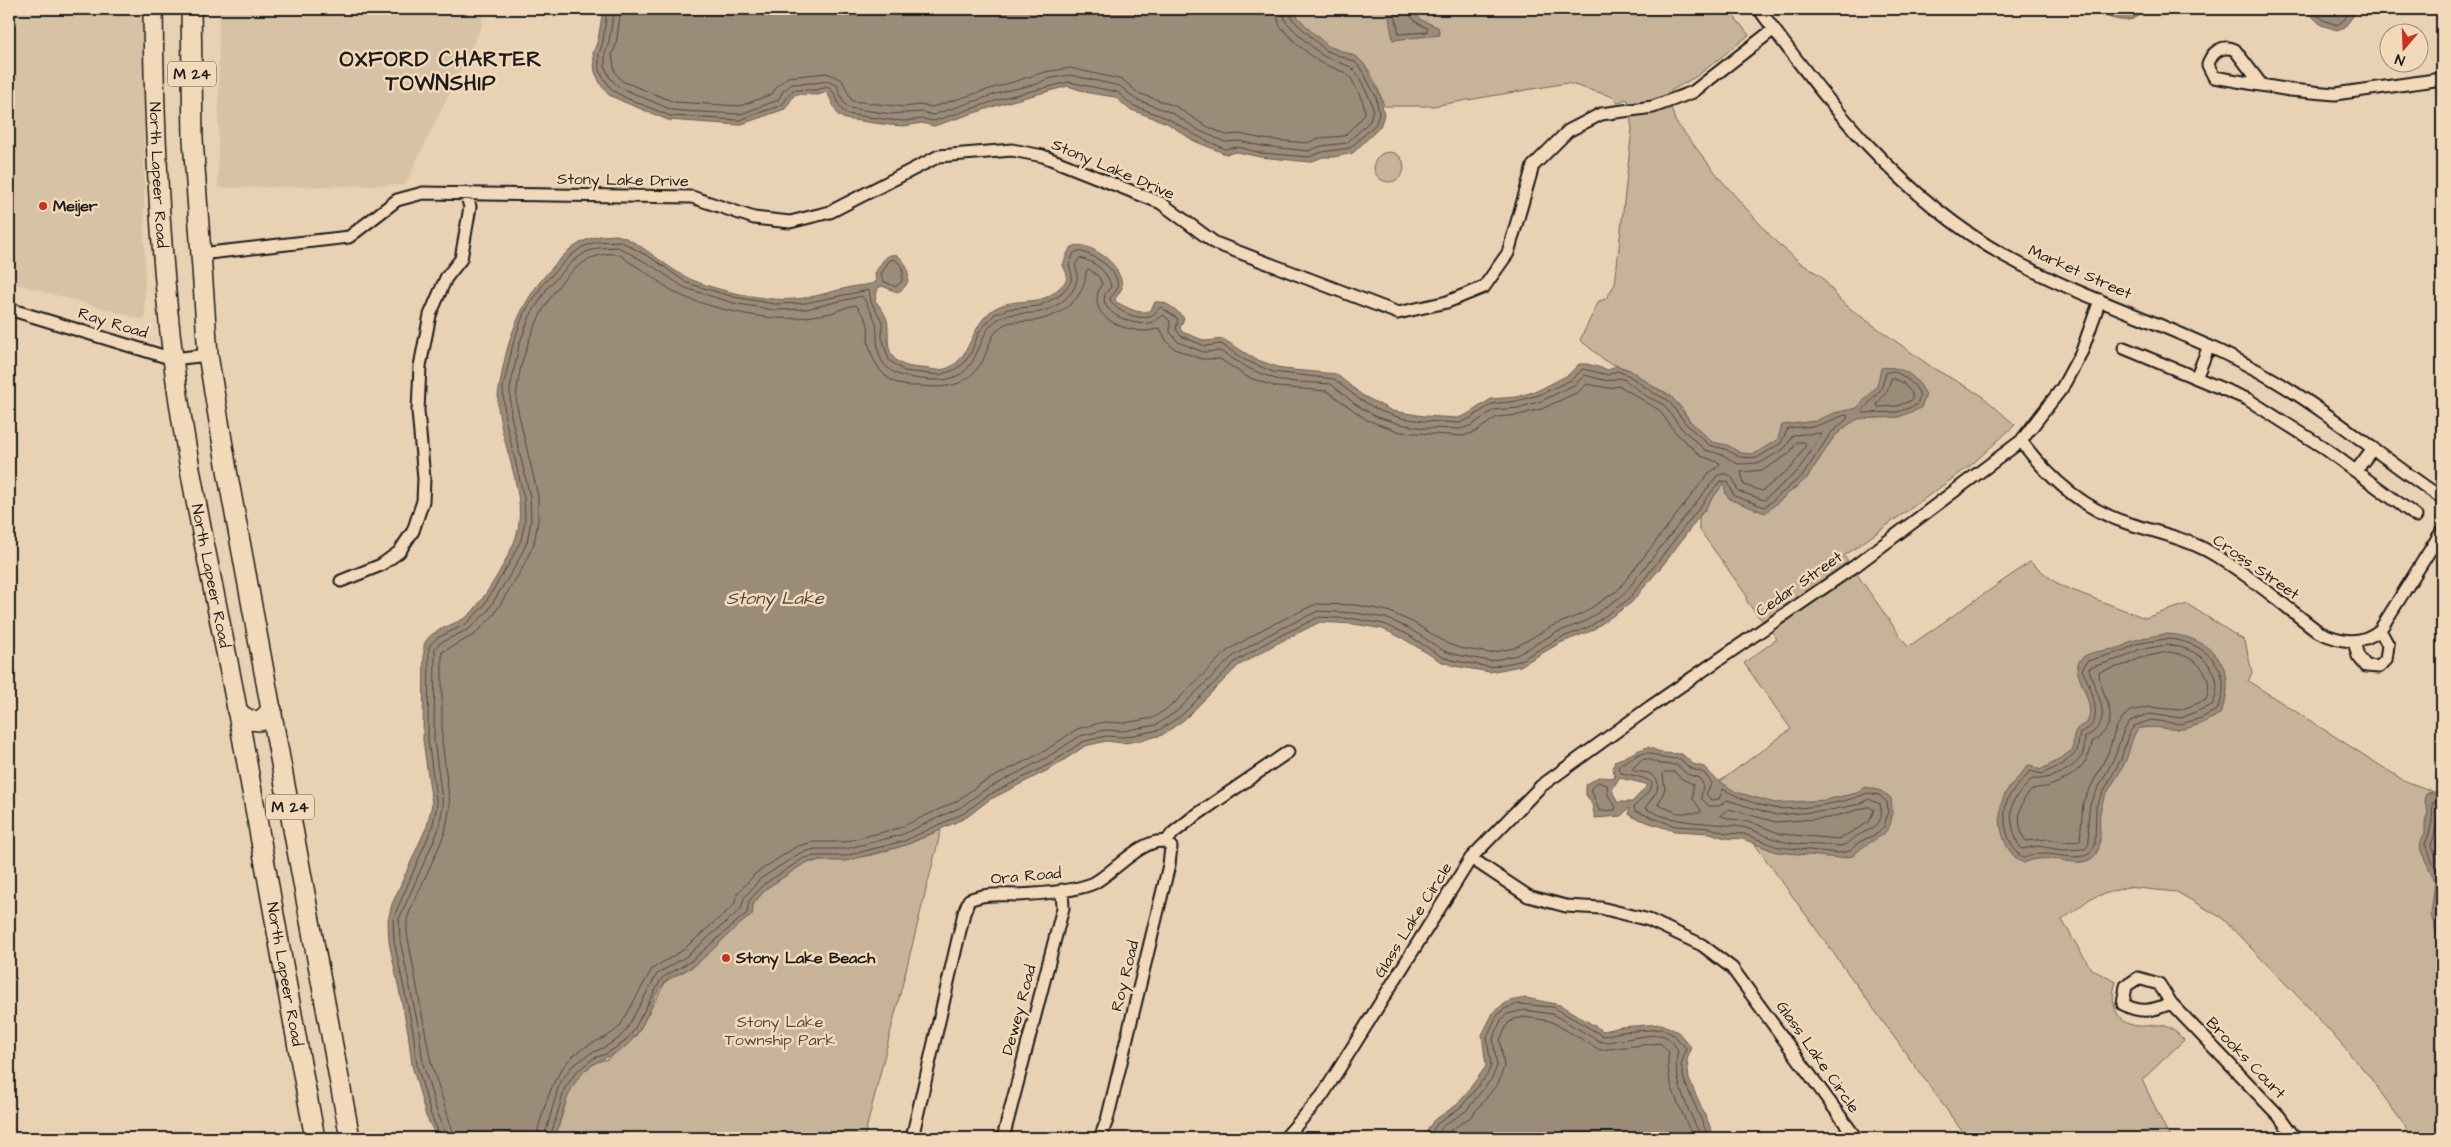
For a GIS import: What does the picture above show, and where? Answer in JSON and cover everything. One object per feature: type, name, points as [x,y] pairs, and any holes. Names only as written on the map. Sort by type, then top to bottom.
[{"type":"main road","name":"North Lapeer Road","points":[[153,9],[154,105],[173,359],[194,494],[237,711],[288,1001],[315,1138]]},
{"type":"main road","name":"M 24","points":[[191,9],[193,139],[208,355],[228,476],[350,1138]]},
{"type":"main road","points":[[237,711],[248,720],[260,721],[272,710]]},
{"type":"street","name":"Market Street","points":[[1759,9],[1865,144],[1933,206],[1966,231],[2006,256],[2100,300],[2209,346],[2274,380],[2442,498]]},
{"type":"street","name":"Stony Lake Drive","points":[[200,254],[349,237],[397,200],[423,193],[692,197],[754,218],[790,222],[830,212],[940,156],[1012,150],[1043,156],[1161,203],[1214,243],[1398,314],[1446,302],[1484,287],[1508,253],[1533,166],[1568,131],[1601,114],[1653,106],[1693,92],[1774,30]]},
{"type":"street","points":[[2261,84],[2336,94],[2442,79]]},
{"type":"street","points":[[341,581],[382,565],[399,552],[413,531],[423,501],[424,479],[418,411],[420,366],[430,315],[446,278],[461,258],[470,207],[466,193]]},
{"type":"street","name":"Cedar Street","points":[[1471,858],[1541,786],[1650,707],[1855,566],[2021,440],[2062,388],[2082,351],[2100,300]]},
{"type":"street","name":"Ray Road","points":[[9,309],[173,359],[208,355]]},
{"type":"street","points":[[2196,378],[2209,346]]},
{"type":"street","points":[[2124,348],[2247,399],[2288,424],[2356,471],[2416,516]]},
{"type":"street","name":"Cross Street","points":[[2021,440],[2033,457],[2058,482],[2101,513],[2187,541],[2204,549],[2225,561],[2319,632],[2336,640],[2354,642]]},
{"type":"street","points":[[2356,471],[2373,448]]},
{"type":"street","points":[[2380,630],[2388,645],[2386,660],[2379,667],[2366,666],[2358,656],[2354,642],[2371,638],[2380,630],[2442,532]]},
{"type":"street","name":"Ora Road","points":[[912,1138],[964,912],[969,900],[980,896],[1038,894],[1094,883],[1130,856],[1154,842],[1166,842],[1173,833],[1192,818],[1288,752]]},
{"type":"street","name":"Roy Road","points":[[1100,1138],[1107,1120],[1170,865],[1171,847],[1166,842]]},
{"type":"street","name":"Glass Lake Circle","points":[[1285,1138],[1322,1096],[1471,858],[1528,896],[1566,906],[1601,908],[1649,920],[1702,945],[1738,975],[1856,1138]]},
{"type":"street","name":"Dewey Road","points":[[1003,1138],[1063,908],[1062,890]]},
{"type":"street","name":"Brooks Court","points":[[2171,1003],[2279,1116],[2295,1138]]},
{"type":"shaded area","points":[[9,9],[143,9],[145,320],[9,282]]},
{"type":"shaded area","points":[[219,9],[483,9],[482,25],[405,185],[218,188]]},
{"type":"green space","points":[[1293,9],[1728,9],[1749,35],[1697,76],[1667,93],[1675,121],[1722,181],[1775,241],[1802,264],[1821,276],[1840,300],[1933,368],[1981,395],[2015,425],[1970,466],[1844,556],[1908,647],[2030,562],[2059,585],[2145,618],[2187,604],[2245,641],[2252,673],[2248,681],[2403,780],[2442,795],[2442,1138],[2409,1138],[2410,1133],[2369,1076],[2312,1011],[2222,918],[2177,892],[2127,887],[2091,898],[2062,920],[2091,969],[2116,982],[2113,997],[2114,1004],[2119,1016],[2124,1021],[2138,1026],[2165,1026],[2173,1030],[2184,1040],[2142,1080],[2170,1138],[1967,1138],[1741,825],[1719,782],[1791,729],[1744,663],[1777,639],[1746,600],[1747,596],[1699,529],[1699,517],[1706,509],[1712,442],[1690,421],[1681,407],[1667,393],[1654,387],[1630,370],[1607,362],[1580,340],[1599,301],[1606,299],[1615,284],[1632,129],[1628,100],[1625,99],[1618,103],[1611,96],[1567,83],[1433,106],[1384,106],[1374,79],[1362,62],[1350,54],[1328,46],[1318,39],[1303,25]]},
{"type":"green space","points":[[1389,152],[1400,156],[1404,167],[1400,178],[1389,182],[1378,178],[1374,167],[1378,156]]},
{"type":"green space","name":"Stony Lake Township Park","points":[[941,830],[864,1138],[555,1138],[570,1089],[579,1075],[597,1062],[608,1059],[636,1036],[666,981],[694,966],[739,924],[752,915],[753,904],[767,888],[805,863],[873,855],[906,845]]},
{"type":"water","points":[[603,9],[1293,9],[1311,31],[1328,46],[1357,57],[1366,67],[1380,95],[1384,115],[1380,127],[1353,153],[1323,157],[1310,162],[1260,157],[1237,152],[1226,154],[1194,141],[1167,123],[1129,109],[1115,97],[1089,93],[1068,86],[1008,102],[934,126],[922,123],[904,126],[889,125],[845,119],[838,115],[827,92],[818,95],[795,94],[785,109],[739,125],[668,120],[609,95],[601,85],[595,72],[593,53],[598,40]]},
{"type":"water","points":[[1390,9],[1412,9],[1421,20],[1438,27],[1440,35],[1393,40],[1388,12]]},
{"type":"water","points":[[2090,9],[2146,9],[2133,19],[2119,20],[2104,16]]},
{"type":"water","points":[[2305,9],[2358,9],[2345,27],[2337,30],[2321,25]]},
{"type":"water","name":"Stony Lake","points":[[617,235],[626,238],[682,275],[700,283],[727,291],[770,299],[794,299],[821,295],[876,282],[875,273],[884,259],[890,255],[897,255],[907,269],[908,280],[906,285],[897,292],[882,286],[878,288],[875,300],[887,320],[888,343],[893,357],[902,364],[916,368],[939,370],[951,367],[966,350],[984,318],[993,310],[1006,304],[1040,299],[1053,293],[1066,281],[1067,275],[1063,265],[1069,251],[1077,245],[1095,250],[1114,266],[1122,285],[1115,299],[1116,302],[1142,312],[1151,310],[1155,302],[1163,303],[1184,318],[1180,328],[1182,332],[1206,341],[1223,339],[1255,359],[1283,369],[1336,374],[1362,395],[1392,411],[1424,416],[1458,418],[1491,399],[1516,397],[1537,391],[1568,375],[1579,364],[1587,364],[1609,370],[1615,366],[1630,370],[1654,387],[1671,396],[1690,421],[1712,442],[1727,445],[1741,453],[1754,454],[1778,439],[1782,425],[1815,421],[1834,413],[1857,408],[1877,386],[1881,368],[1896,368],[1908,373],[1918,382],[1926,395],[1921,408],[1899,417],[1858,419],[1848,425],[1834,437],[1807,478],[1765,513],[1731,500],[1726,495],[1724,483],[1667,560],[1631,603],[1591,631],[1560,643],[1520,666],[1490,672],[1454,666],[1440,661],[1404,639],[1383,629],[1354,624],[1320,622],[1238,666],[1185,719],[1162,735],[1139,741],[1123,743],[1106,741],[1085,746],[1052,768],[989,800],[967,817],[906,845],[846,861],[815,861],[805,863],[767,888],[753,904],[752,915],[702,959],[665,982],[633,1039],[619,1051],[595,1063],[579,1078],[564,1106],[555,1138],[437,1138],[426,1116],[412,1065],[408,1032],[389,942],[388,920],[392,904],[427,826],[432,804],[423,740],[424,645],[432,634],[465,618],[476,608],[509,555],[516,537],[519,522],[517,489],[498,407],[505,358],[513,330],[525,305],[541,280],[561,258],[579,244],[600,236]]},
{"type":"water","points":[[2165,634],[2181,636],[2196,641],[2208,648],[2218,658],[2224,670],[2227,683],[2226,698],[2220,714],[2198,725],[2183,729],[2150,727],[2138,729],[2123,766],[2103,802],[2100,814],[2099,849],[2091,859],[2085,862],[2078,862],[2042,859],[2024,863],[2016,858],[2005,843],[2002,833],[2000,812],[2002,803],[2007,790],[2027,766],[2031,765],[2040,770],[2059,760],[2073,749],[2076,730],[2078,727],[2086,724],[2089,715],[2089,706],[2080,678],[2078,663],[2083,657],[2092,653],[2121,647],[2138,639]]},
{"type":"water","points":[[1648,747],[1663,753],[1682,754],[1693,764],[1704,767],[1715,778],[1736,792],[1775,803],[1825,800],[1857,793],[1866,787],[1881,791],[1891,798],[1891,823],[1882,835],[1861,848],[1853,856],[1839,858],[1776,852],[1743,839],[1725,838],[1710,833],[1674,831],[1635,818],[1629,814],[1629,808],[1621,816],[1595,818],[1592,804],[1586,795],[1586,785],[1598,777],[1615,778],[1613,768],[1615,761]],"holes":[[[1619,778],[1638,782],[1648,785],[1632,802],[1617,802],[1612,790]]]},
{"type":"water","points":[[2427,792],[2433,793],[2442,803],[2442,951],[2431,915],[2435,881],[2421,851],[2420,842],[2425,833],[2425,822],[2428,812],[2424,799]]},
{"type":"water","points":[[1526,998],[1560,1005],[1603,1031],[1621,1027],[1662,1024],[1678,1032],[1691,1047],[1687,1060],[1689,1079],[1715,1138],[1423,1138],[1433,1121],[1458,1104],[1486,1066],[1482,1035],[1494,1011],[1509,1001]]},
{"type":"place","name":"Meijer","points":[[43,206]]},
{"type":"place","name":"Stony Lake Beach","points":[[726,958]]},
{"type":"district","name":"OXFORD CHARTER TOWNSHIP","points":[[441,71]]}]
